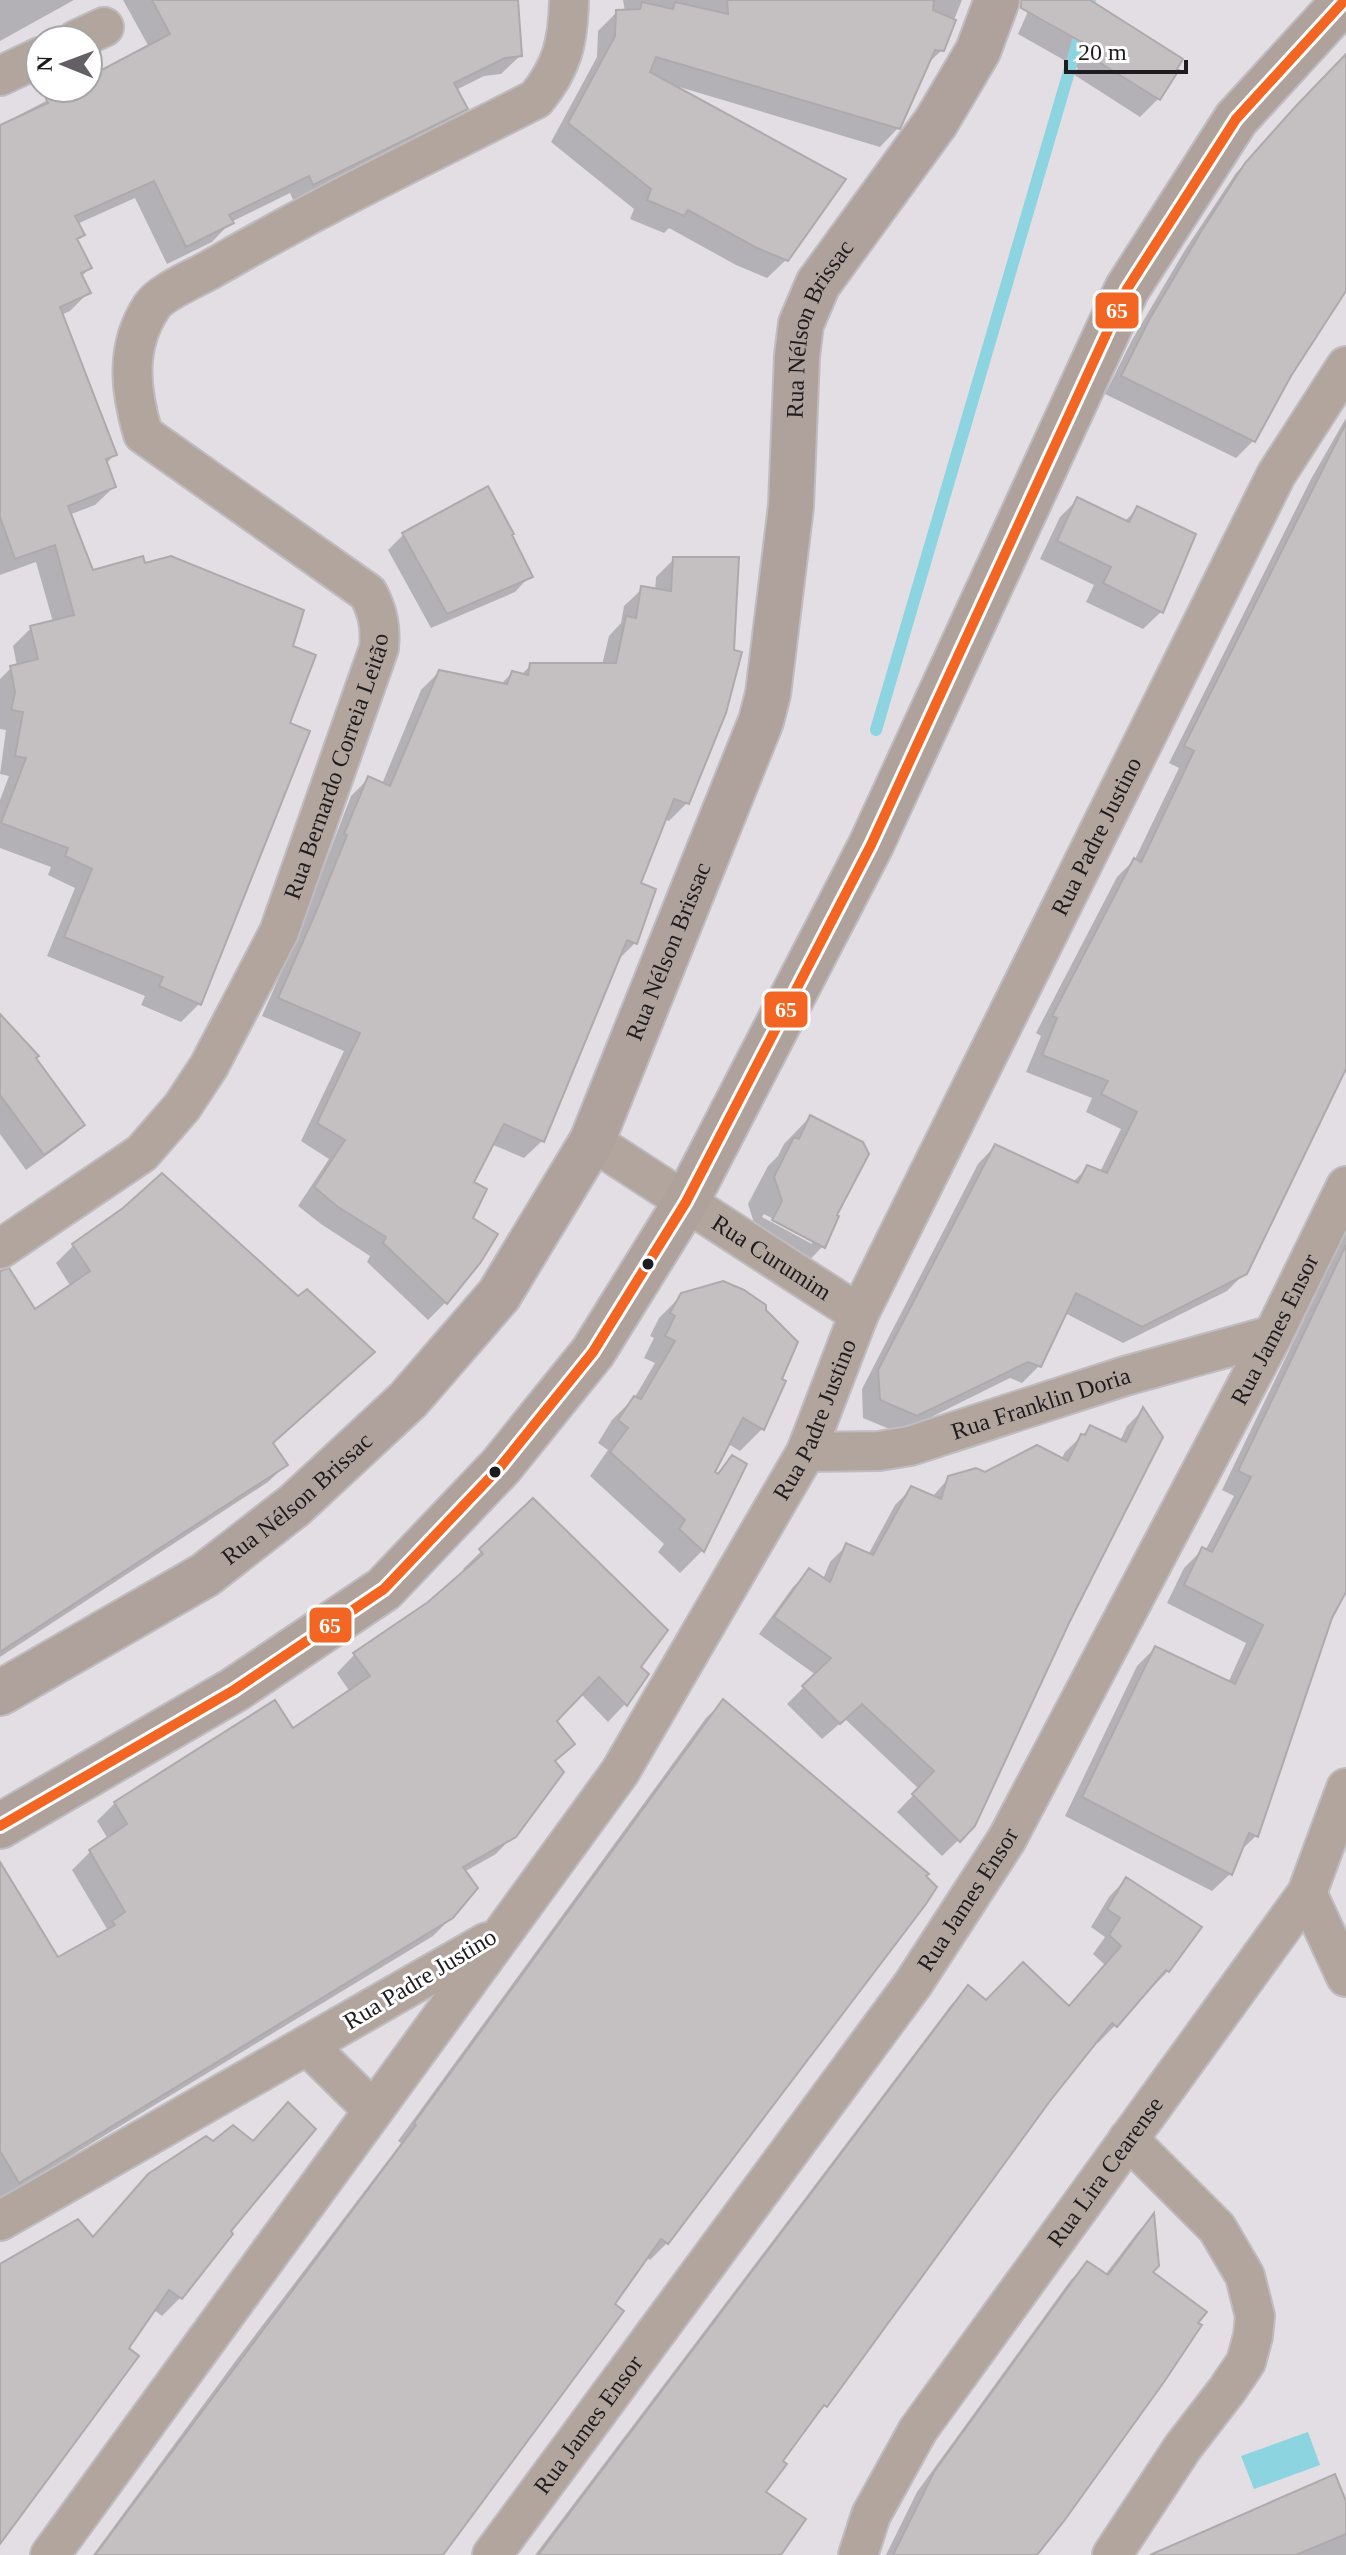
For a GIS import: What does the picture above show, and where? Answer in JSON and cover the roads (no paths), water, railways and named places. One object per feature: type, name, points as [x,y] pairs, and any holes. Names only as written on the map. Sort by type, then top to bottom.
[{"type":"street","name":"Rua Bernardo Correia Leitão","points":[[0,1249],[142,1153],[182,1107],[209,1066],[279,932],[379,648],[381,628],[377,610],[368,593],[143,434],[133,401],[131,366],[139,329],[155,302],[276,231],[536,99],[549,83],[562,58],[569,0]]},
{"type":"street","name":"Rua Nélson Brissac","points":[[0,1693],[205,1575],[295,1505],[397,1410],[499,1295],[592,1141],[761,721],[768,694],[791,506],[801,324],[818,284],[936,122],[978,51],[997,0]]},
{"type":"street","points":[[0,1826],[234,1690],[384,1589],[501,1466],[593,1352],[686,1202],[871,845],[1127,289],[1236,119],[1345,0]]},
{"type":"street","points":[[0,76],[24,65]]},
{"type":"street","name":"Rua Padre Justino","points":[[0,2221],[500,1935],[620,1772],[806,1452],[859,1314],[1276,475],[1346,366]]},
{"type":"street","name":"Rua Curumim","points":[[592,1141],[859,1314]]},
{"type":"street","name":"Rua James Ensor","points":[[492,2555],[913,1984],[998,1853],[1273,1335],[1346,1186]]},
{"type":"street","name":"Rua Franklin Doria","points":[[806,1452],[879,1451],[910,1446],[1125,1376],[1273,1335]]},
{"type":"street","name":"Rua Lira Cearense","points":[[858,2555],[871,2515],[918,2430],[1307,1893],[1346,1788]]},
{"type":"street","points":[[1307,1893],[1346,1977]]},
{"type":"street","points":[[50,2555],[500,1935]]},
{"type":"street","points":[[307,2045],[373,2110]]},
{"type":"street","points":[[1124,2548],[1183,2447],[1246,2362],[1255,2316],[1245,2276],[1217,2228],[1128,2139]]},
{"type":"water","points":[[1308,2432],[1320,2465],[1254,2489],[1241,2456]]},
{"type":"waterway","points":[[876,730],[1090,0]]}]
